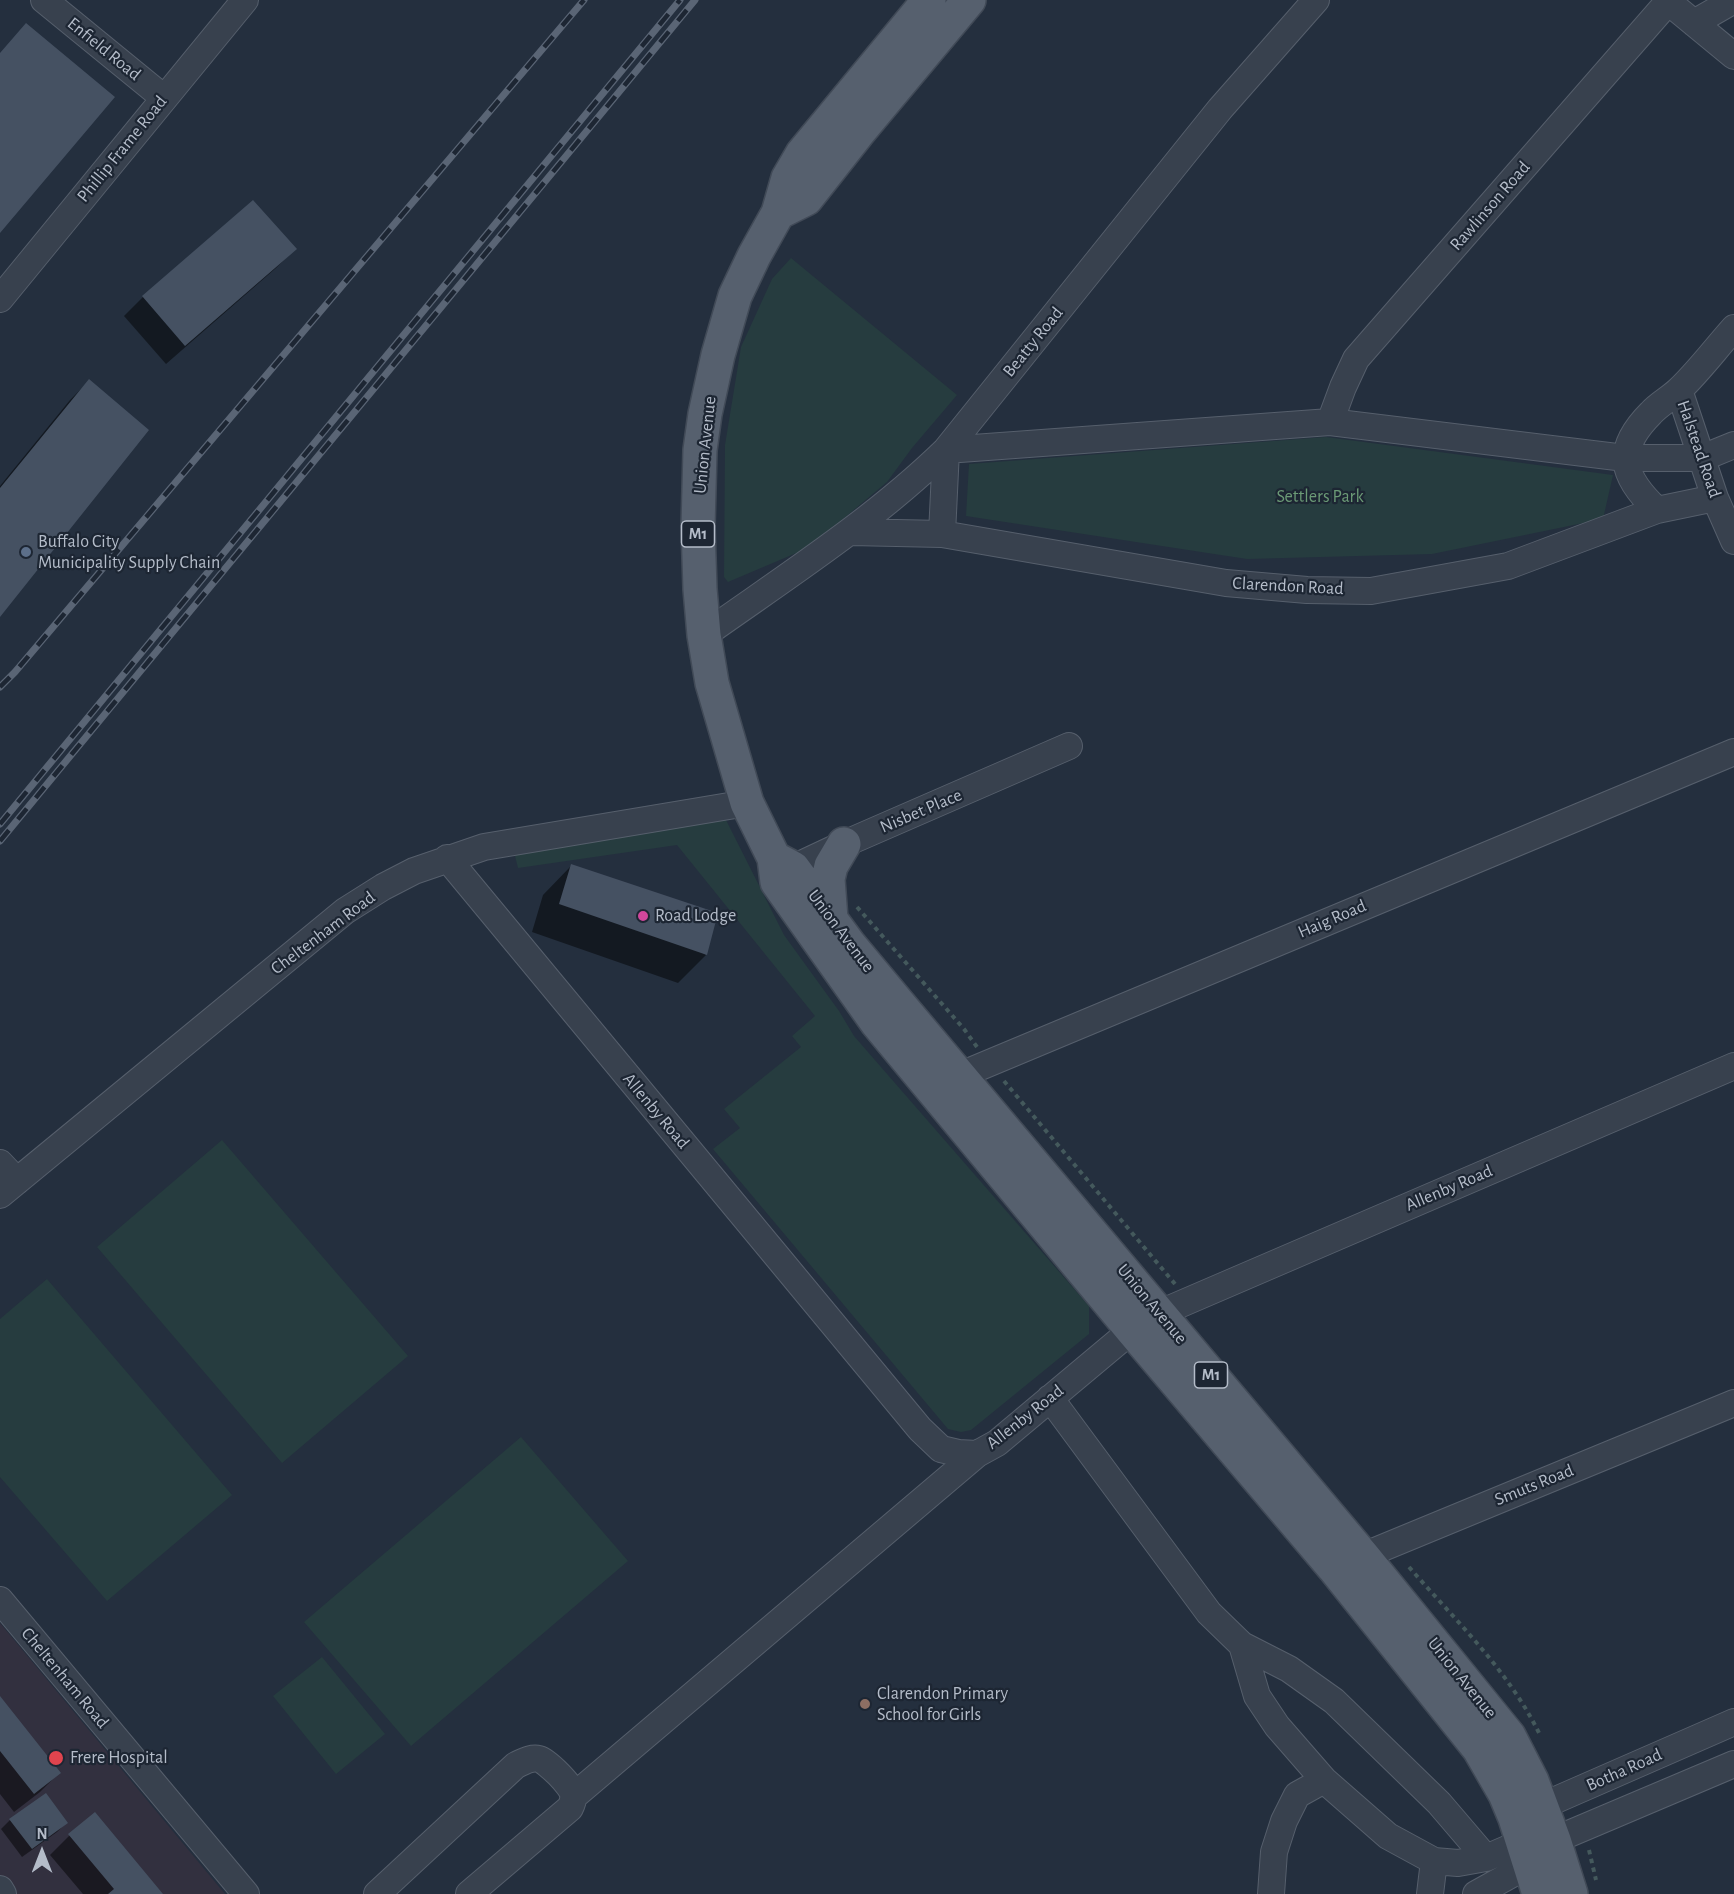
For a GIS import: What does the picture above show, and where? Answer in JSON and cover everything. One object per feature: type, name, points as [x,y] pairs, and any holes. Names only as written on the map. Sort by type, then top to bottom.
[{"type":"main road","name":"Union Avenue","points":[[929,0],[802,154],[788,178],[778,213],[735,296],[717,355],[700,450],[698,527],[700,588],[704,635],[712,683],[747,803],[781,870],[877,1023],[944,1081],[1160,1313],[1348,1562],[1479,1749],[1533,1845],[1571,1894]]},
{"type":"main road","points":[[778,213],[806,199],[969,0]]},
{"type":"main road","points":[[831,919],[828,879],[831,866],[844,844]]},
{"type":"main road","name":"Union Avenue","points":[[781,870],[831,919],[944,1081],[1132,1330],[1348,1562]]},
{"type":"street","name":"Enfield Road","points":[[44,0],[164,98]]},
{"type":"street","name":"Phillip Frame Road","points":[[0,299],[245,0]]},
{"type":"street","name":"Beatty Road","points":[[704,635],[851,532],[919,476],[946,450],[1220,109],[1316,0]]},
{"type":"street","points":[[1694,23],[1734,0]]},
{"type":"street","points":[[1667,1],[1734,56]]},
{"type":"street","name":"Rawlinson Road","points":[[1330,422],[1356,359],[1667,1]]},
{"type":"street","points":[[1657,510],[1643,497],[1631,480],[1625,458],[1636,430],[1652,411],[1679,390],[1734,328]]},
{"type":"street","name":"Halstead Road","points":[[1679,390],[1715,498],[1734,541]]},
{"type":"street","points":[[942,534],[946,450],[1330,422],[1625,458],[1702,458],[1734,445]]},
{"type":"street","name":"Clarendon Road","points":[[851,532],[942,534],[1226,583],[1307,590],[1371,591],[1508,566],[1657,510],[1715,498]]},
{"type":"street","name":"Nisbet Place","points":[[781,870],[1068,746]]},
{"type":"street","name":"Haig Road","points":[[944,1081],[1734,752]]},
{"type":"street","name":"Cheltenham Road","points":[[6,1180],[345,911],[414,871],[484,846],[747,803]]},
{"type":"street","name":"Allenby Road","points":[[447,858],[920,1429],[940,1449],[958,1453],[976,1454],[997,1443],[1132,1330],[1160,1313],[1734,1066]]},
{"type":"street","points":[[1050,1398],[1209,1613],[1242,1645],[1289,1669],[1334,1701],[1439,1803],[1486,1858]]},
{"type":"street","name":"Smuts Road","points":[[1348,1562],[1734,1403]]},
{"type":"street","points":[[469,1894],[570,1808],[574,1796],[976,1454]]},
{"type":"street","name":"Cheltenham Road","points":[[0,1600],[246,1894]]},
{"type":"street","points":[[1242,1645],[1257,1696],[1277,1726],[1324,1780],[1388,1836],[1434,1861],[1458,1863],[1533,1845]]},
{"type":"street","name":"Botha Road","points":[[1533,1845],[1734,1722]]},
{"type":"street","points":[[377,1894],[516,1765],[538,1758],[571,1787],[574,1796]]},
{"type":"street","name":"Botha Road","points":[[1533,1845],[1734,1764]]},
{"type":"street","points":[[1271,1894],[1274,1852],[1284,1821],[1297,1795],[1324,1780]]},
{"type":"street","points":[[1476,1894],[1500,1888],[1533,1845]]},
{"type":"street","points":[[1430,1894],[1434,1861]]},
{"type":"street","points":[[0,1889],[3,1894]]},
{"type":"shaded area","name":"Frere Hospital","points":[[0,1623],[225,1894],[0,1894]]},
{"type":"green space","points":[[791,258],[957,395],[912,448],[887,482],[843,519],[801,551],[728,582],[724,577],[725,445],[741,347],[772,279]]},
{"type":"green space","name":"Settlers Park","points":[[1326,437],[1613,475],[1603,519],[1432,554],[1247,559],[966,516],[969,464]]},
{"type":"green space","points":[[725,818],[784,935],[839,1011],[854,1036],[1089,1306],[1089,1334],[971,1430],[961,1432],[948,1429],[713,1149],[740,1128],[724,1109],[801,1047],[792,1036],[815,1016],[677,845],[518,868],[514,852]]},
{"type":"green space","points":[[222,1140],[408,1356],[282,1463],[97,1247]]},
{"type":"green space","points":[[47,1279],[232,1495],[107,1601],[0,1477],[0,1319]]},
{"type":"green space","points":[[521,1437],[628,1561],[411,1746],[304,1622]]},
{"type":"green space","points":[[322,1657],[385,1734],[336,1774],[273,1696]]},
{"type":"building","points":[[26,23],[115,97],[0,233],[0,53]]},
{"type":"building","points":[[253,200],[297,249],[185,346],[142,296]]},
{"type":"building","name":"Buffalo City Municipality Supply Chain","points":[[89,379],[149,430],[0,617],[0,488]]},
{"type":"building","name":"Road Lodge","points":[[571,864],[718,913],[707,955],[559,904]]},
{"type":"building","points":[[0,1696],[61,1773],[34,1794],[0,1751]]},
{"type":"building","points":[[46,1793],[68,1823],[32,1849],[9,1819]]},
{"type":"building","points":[[95,1812],[163,1894],[108,1894],[114,1889],[68,1834]]},
{"type":"railway","points":[[0,687],[584,0]]},
{"type":"railway","points":[[0,824],[680,0]]},
{"type":"railway","points":[[0,841],[695,0]]},
{"type":"place","name":"Buffalo City Municipality Supply Chain","points":[[26,552]]},
{"type":"place","name":"Road Lodge","points":[[643,916]]},
{"type":"place","name":"Clarendon Primary School for Girls","points":[[865,1704]]},
{"type":"place","name":"Frere Hospital","points":[[56,1758]]}]
